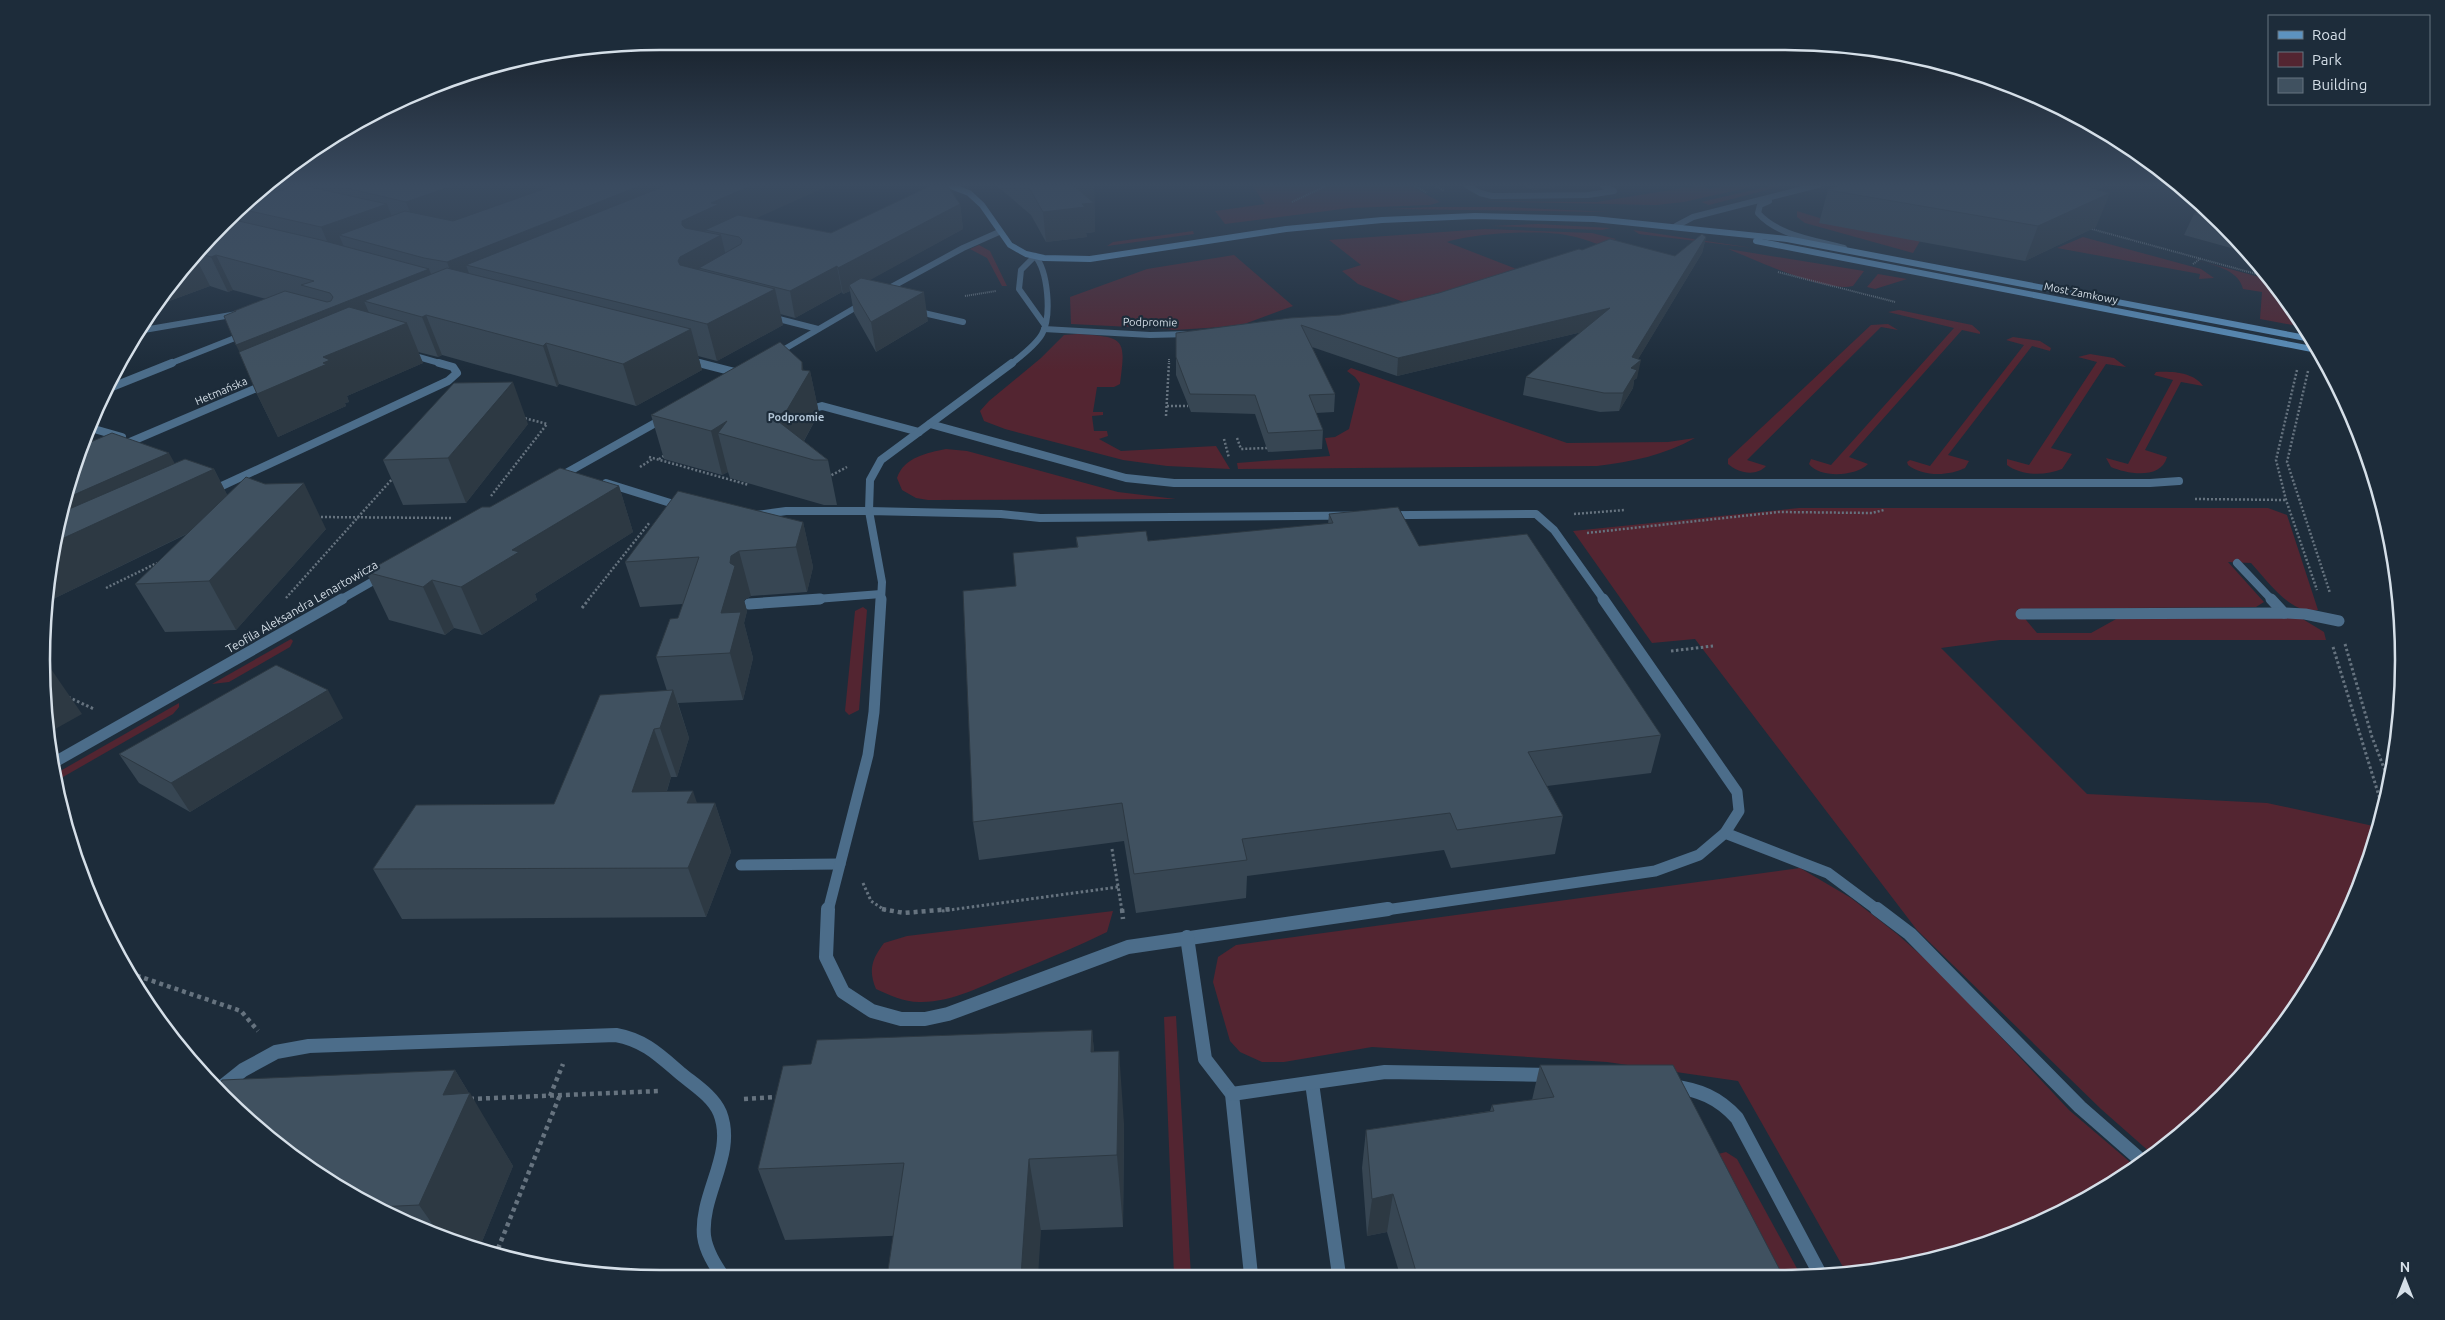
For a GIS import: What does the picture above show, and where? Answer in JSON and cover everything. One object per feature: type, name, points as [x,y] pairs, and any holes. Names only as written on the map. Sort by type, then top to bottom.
[{"type":"main road","points":[[1013,247],[1016,250],[1035,256]]},
{"type":"main road","name":"Most Zamkowy","points":[[1035,256],[1060,260],[1090,259],[1171,247]]},
{"type":"main road","name":"Most Zamkowy","points":[[1781,247],[1908,269],[2309,348]]},
{"type":"main road","name":"Most Zamkowy","points":[[1832,247],[2302,337]]},
{"type":"street","points":[[765,360],[872,301],[884,291],[966,247]]},
{"type":"street","points":[[1840,247],[1852,250]]},
{"type":"street","points":[[755,515],[802,511],[870,511],[1001,514],[1040,518],[1536,514],[1558,536],[1643,654],[1737,792],[1740,811],[1725,833],[1699,855],[1655,870],[1128,947],[948,1014],[925,1019],[901,1019],[872,1011],[843,992],[826,957],[828,909],[868,755],[874,712],[882,582],[870,511],[870,480],[878,464],[1031,347],[1044,326],[1048,290],[1042,264],[1035,256],[1021,270],[1019,289],[1044,326]]},
{"type":"street","points":[[909,310],[964,322]]},
{"type":"street","points":[[148,329],[243,313]]},
{"type":"street","points":[[766,316],[818,330]]},
{"type":"street","name":"Podpromie","points":[[1044,326],[1150,335],[1198,334]]},
{"type":"street","points":[[115,386],[251,332]]},
{"type":"street","points":[[199,497],[448,381],[457,373],[453,368],[397,351]]},
{"type":"street","points":[[678,357],[745,372],[725,384]]},
{"type":"street","name":"Hetmańska","points":[[116,448],[271,382]]},
{"type":"street","points":[[815,408],[822,406],[920,432]]},
{"type":"street","points":[[552,481],[675,412]]},
{"type":"street","points":[[930,424],[1126,478],[1174,483],[2150,483],[2179,480]]},
{"type":"street","points":[[95,429],[134,441]]},
{"type":"street","points":[[568,472],[584,477]]},
{"type":"street","points":[[600,481],[689,509]]},
{"type":"street","points":[[2237,563],[2284,613]]},
{"type":"street","name":"Teofila Aleksandra Lenartowicza","points":[[59,760],[388,572]]},
{"type":"street","points":[[749,604],[881,594]]},
{"type":"street","points":[[2021,614],[2284,613],[2304,614],[2339,621]]},
{"type":"street","points":[[1725,833],[1828,873],[1910,934],[2080,1107],[2138,1157]]},
{"type":"street","points":[[740,865],[840,864]]},
{"type":"street","points":[[1187,937],[1205,1059],[1232,1094],[1250,1270]]},
{"type":"street","points":[[224,1085],[243,1070],[276,1052],[309,1046],[616,1035],[634,1037],[647,1044],[700,1090],[720,1112],[725,1137],[706,1209],[704,1236],[713,1262],[718,1270]]},
{"type":"street","points":[[1232,1094],[1385,1072],[1565,1075]]},
{"type":"street","points":[[1312,1083],[1338,1270]]},
{"type":"street","points":[[1659,1084],[1695,1089],[1722,1101],[1737,1118],[1817,1269]]},
{"type":"path","points":[[2156,247],[2257,274]]},
{"type":"path","points":[[2193,264],[2200,259]]},
{"type":"path","points":[[1856,290],[1895,302]]},
{"type":"path","points":[[1166,416],[1169,356]]},
{"type":"path","points":[[2310,362],[2287,462],[2339,621],[2372,737],[2385,770]]},
{"type":"path","points":[[2298,370],[2276,460],[2286,500],[2313,577],[2358,734],[2379,796]]},
{"type":"path","points":[[1166,406],[1188,406]]},
{"type":"path","points":[[491,496],[547,424],[520,417]]},
{"type":"path","points":[[1238,438],[1241,450],[1266,448]]},
{"type":"path","points":[[658,459],[674,450]]},
{"type":"path","points":[[646,456],[750,485]]},
{"type":"path","points":[[822,478],[850,465]]},
{"type":"path","points":[[286,599],[394,476]]},
{"type":"path","points":[[1558,536],[1779,512],[1872,512],[1888,509]]},
{"type":"path","points":[[1581,513],[1620,511]]},
{"type":"path","points":[[308,516],[357,519],[453,518]]},
{"type":"path","points":[[582,608],[650,521],[646,519]]},
{"type":"path","points":[[106,588],[158,563]]},
{"type":"path","points":[[1643,654],[1713,646]]},
{"type":"path","points":[[66,695],[97,710]]},
{"type":"path","points":[[1112,849],[1120,902]]},
{"type":"path","points":[[834,882],[863,884],[872,902],[894,913],[925,913],[1118,887]]},
{"type":"path","points":[[140,978],[241,1011],[276,1052]]},
{"type":"path","points":[[465,1099],[700,1090]]},
{"type":"path","points":[[498,1248],[560,1095]]},
{"type":"path","points":[[711,1101],[789,1095]]},
{"type":"green space","points":[[982,247],[990,251],[1007,286],[1002,286],[987,258],[970,249]]},
{"type":"green space","points":[[1337,247],[1459,247],[1519,270],[1408,304],[1358,284],[1342,271],[1361,265]]},
{"type":"green space","points":[[1890,247],[1917,247],[1913,253]]},
{"type":"green space","points":[[2118,247],[2201,269],[2214,278],[2199,279],[2200,274],[2057,248]]},
{"type":"green space","points":[[1728,249],[1864,271],[1853,286],[1826,285],[1790,274]]},
{"type":"green space","points":[[1234,255],[1293,306],[1239,326],[1174,330],[1135,325],[1131,327],[1071,324],[1070,297],[1147,269]]},
{"type":"green space","points":[[2193,259],[2259,277],[2295,325],[2260,319],[2262,292],[2243,289],[2236,277],[2215,265]]},
{"type":"green space","points":[[1878,274],[1907,279],[1875,289],[1867,287]]},
{"type":"green space","points":[[1899,310],[1972,325],[1980,334],[1962,330],[1849,457],[1868,464],[1856,471],[1838,474],[1830,474],[1814,469],[1809,464],[1811,459],[1831,465],[1954,328],[1888,312]]},
{"type":"green space","points":[[1888,324],[1898,330],[1881,327],[1747,460],[1766,466],[1752,473],[1737,470],[1728,464],[1728,459],[1871,325]]},
{"type":"green space","points":[[1078,334],[1114,339],[1122,349],[1120,384],[1114,387],[1097,387],[1093,412],[1103,412],[1103,415],[1092,416],[1094,431],[1107,431],[1108,436],[1099,439],[1121,451],[1216,446],[1230,469],[1167,466],[1123,460],[1005,429],[984,421],[980,411],[989,401],[1041,358],[1064,335]]},
{"type":"green space","points":[[2013,337],[2040,341],[2051,348],[2050,351],[2032,346],[1948,455],[1969,461],[1965,468],[1951,473],[1936,474],[1921,472],[1908,465],[1907,462],[1910,460],[1930,466],[2024,345],[2006,340]]},
{"type":"green space","points":[[2090,354],[2114,358],[2126,367],[2106,364],[2051,448],[2072,454],[2062,469],[2034,474],[2013,469],[2007,465],[2007,459],[2029,465],[2097,362],[2078,357]]},
{"type":"green space","points":[[1351,368],[1567,443],[1668,442],[1695,438],[1672,449],[1648,457],[1597,466],[1238,469],[1237,463],[1330,456],[1325,438],[1335,437],[1349,429],[1360,384],[1347,371]]},
{"type":"green space","points":[[2156,372],[2175,372],[2188,375],[2199,381],[2203,386],[2181,382],[2145,450],[2167,457],[2164,464],[2151,472],[2143,473],[2126,472],[2111,467],[2106,458],[2128,464],[2173,380],[2154,375]]},
{"type":"green space","points":[[946,449],[967,451],[1118,492],[1176,499],[928,500],[916,498],[902,490],[897,478],[905,465],[917,457]]},
{"type":"green space","points":[[1799,508],[2268,508],[2287,515],[2318,610],[2308,610],[2289,602],[2272,587],[2251,563],[2228,562],[2264,602],[2256,607],[2017,609],[2037,633],[2091,633],[2118,618],[2301,618],[2324,632],[2326,640],[2000,640],[1941,648],[2087,794],[2267,803],[2372,826],[2349,893],[2332,930],[2292,999],[2244,1062],[2187,1119],[2148,1150],[2101,1109],[1917,930],[1695,639],[1652,643],[1573,531]]},
{"type":"green space","points":[[863,607],[867,610],[859,710],[849,715],[845,711],[855,611]]},
{"type":"green space","points":[[291,639],[293,641],[290,647],[229,682],[212,684]]},
{"type":"green space","points":[[179,703],[179,707],[173,714],[62,778],[61,771]]},
{"type":"green space","points":[[1800,868],[1851,898],[1897,934],[1940,972],[2069,1110],[2130,1162],[2055,1207],[1981,1238],[1904,1258],[1843,1267],[1738,1081],[1607,1062],[1372,1047],[1284,1062],[1262,1062],[1240,1052],[1230,1041],[1213,982],[1218,957],[1236,945]]},
{"type":"green space","points":[[1113,911],[1107,932],[979,988],[943,1000],[919,1002],[891,996],[876,989],[872,976],[872,965],[884,943],[907,936]]},
{"type":"green space","points":[[1176,1016],[1191,1270],[1174,1270],[1164,1017]]},
{"type":"green space","points":[[1726,1152],[1737,1159],[1798,1270],[1772,1270],[1718,1154]]},
{"type":"building","points":[[212,247],[346,247],[429,269],[236,345],[224,316],[236,311],[234,311],[285,291],[327,302],[331,301],[333,297],[330,293],[301,285],[314,281],[216,255],[211,257],[204,255]]},
{"type":"building","points":[[382,247],[486,247],[447,262]]},
{"type":"building","points":[[512,247],[699,247],[680,257],[678,261],[680,265],[775,289],[707,324],[466,265]]},
{"type":"building","points":[[736,247],[879,247],[790,291],[699,268]]},
{"type":"building","points":[[1591,247],[1639,247],[1675,256],[1687,247],[1700,247],[1632,357],[1641,360],[1631,368],[1637,370],[1623,393],[1604,393],[1526,377],[1610,308],[1398,358],[1301,325],[1335,394],[1309,395],[1323,430],[1268,433],[1255,395],[1190,394],[1176,357],[1176,333],[1290,318],[1340,315],[1387,306],[1439,293]]},
{"type":"building","points":[[447,268],[691,329],[623,364],[546,343],[543,346],[426,315],[422,317],[364,301]]},
{"type":"building","points":[[861,278],[924,292],[871,322],[849,285]]},
{"type":"building","points":[[349,307],[407,323],[323,357],[330,360],[323,363],[327,364],[257,394],[239,352]]},
{"type":"building","points":[[780,342],[802,362],[802,370],[810,371],[787,410],[774,418],[828,460],[814,460],[718,433],[727,421],[711,431],[651,415]]},
{"type":"building","points":[[513,382],[448,458],[383,460],[454,383]]},
{"type":"building","points":[[112,433],[169,453],[73,495],[90,442]]},
{"type":"building","points":[[185,459],[214,469],[63,539],[69,509]]},
{"type":"building","points":[[560,468],[619,486],[512,550],[519,552],[461,587],[432,580],[423,587],[366,572],[482,507],[490,507]]},
{"type":"building","points":[[246,477],[265,484],[304,483],[209,581],[135,584]]},
{"type":"building","points":[[678,491],[803,522],[796,547],[739,551],[731,556],[730,563],[735,566],[721,613],[741,612],[730,653],[656,657],[670,619],[678,618],[699,557],[625,562]]},
{"type":"building","points":[[1398,507],[1419,546],[1527,534],[1661,735],[1528,752],[1563,816],[1457,830],[1450,813],[1242,839],[1247,860],[1134,874],[1122,803],[973,822],[963,591],[1016,586],[1013,553],[1078,547],[1076,537],[1146,531],[1148,541],[1333,523],[1329,514]]},
{"type":"building","points":[[276,665],[328,690],[171,783],[119,754]]},
{"type":"building","points":[[673,690],[660,728],[654,729],[632,792],[693,791],[687,803],[715,803],[688,868],[373,869],[416,805],[554,804],[600,695]]},
{"type":"building","points":[[1092,1030],[1091,1052],[1119,1051],[1117,1155],[1029,1159],[1021,1270],[888,1270],[904,1163],[758,1169],[783,1066],[811,1064],[817,1040]]},
{"type":"building","points":[[1540,1065],[1673,1065],[1780,1270],[1416,1270],[1393,1194],[1372,1199],[1366,1130],[1494,1111],[1492,1105],[1554,1097]]},
{"type":"building","points":[[455,1070],[443,1095],[470,1093],[419,1205],[389,1206],[321,1167],[289,1144],[258,1119],[221,1082],[222,1080]]},
{"type":"district","name":"Podpromie","points":[[796,417]]}]
